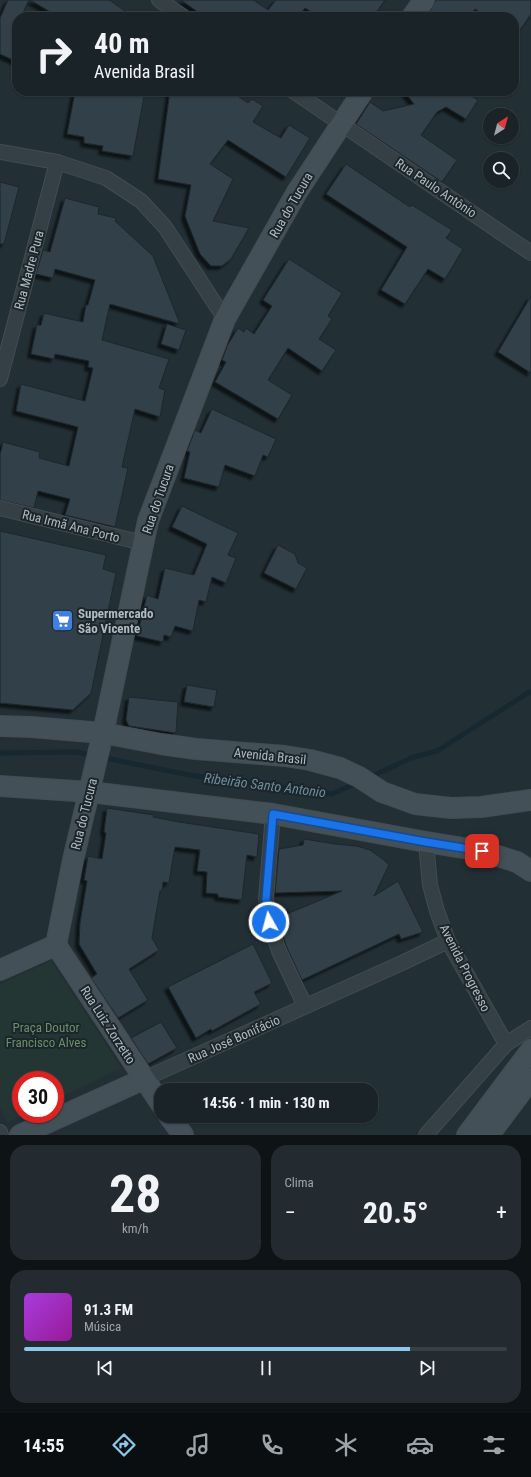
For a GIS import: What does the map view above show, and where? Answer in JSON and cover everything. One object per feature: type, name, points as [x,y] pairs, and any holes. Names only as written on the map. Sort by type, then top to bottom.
[{"type":"main road","points":[[416,12],[424,0]]},
{"type":"main road","name":"Rua do Tucura","points":[[56,945],[73,860],[102,738],[148,521],[225,319],[296,192],[359,96]]},
{"type":"main road","name":"Avenida Brasil","points":[[0,726],[31,727],[102,738],[196,749],[285,756],[310,760],[340,768],[359,777],[382,792],[415,804],[451,808],[481,807],[531,800]]},
{"type":"main road","points":[[0,786],[91,786],[273,814],[482,851],[517,862],[531,871]]},
{"type":"main road","points":[[0,970],[56,945]]},
{"type":"main road","name":"Rua Luiz Zorzetto","points":[[56,945],[154,1094]]},
{"type":"main road","points":[[467,1135],[531,1050]]},
{"type":"main road","name":"Rua José Bonifácio","points":[[20,1135],[144,1079]]},
{"type":"main road","points":[[489,1135],[531,1079]]},
{"type":"main road","points":[[174,1123],[183,1135]]},
{"type":"street","points":[[159,0],[177,12]]},
{"type":"street","name":"Rua Paulo Antônio","points":[[300,96],[531,253]]},
{"type":"street","points":[[0,152],[57,162],[106,178],[141,201],[165,227],[225,319]]},
{"type":"street","name":"Rua Madre Pura","points":[[0,379],[57,162]]},
{"type":"street","name":"Rua Irmã Ana Porto","points":[[0,508],[143,543]]},
{"type":"street","points":[[273,814],[266,899],[269,922],[279,951],[305,1006]]},
{"type":"street","name":"Avenida Progresso","points":[[426,842],[430,885],[437,911],[448,941],[506,1044]]},
{"type":"street","name":"Rua José Bonifácio","points":[[144,1079],[448,941]]},
{"type":"street","points":[[426,1135],[506,1044],[531,1028]]},
{"type":"green space","name":"Praça Doutor Francisco Alves","points":[[51,961],[121,1068],[64,1096],[64,1071],[12,1071],[12,1120],[7,1123],[0,1106],[0,984]]},
{"type":"building","points":[[8,0],[29,0],[23,12],[12,12],[12,60],[0,54],[0,18]]},
{"type":"building","points":[[30,0],[109,0],[127,12],[50,12]]},
{"type":"building","points":[[181,0],[253,0],[268,10],[276,0],[385,0],[377,12],[312,12],[305,8],[302,12],[198,12]]},
{"type":"building","points":[[436,0],[531,0],[531,14],[519,32],[519,12],[480,12],[475,9],[473,12],[430,11]]},
{"type":"building","points":[[74,96],[144,96],[133,156],[102,151],[103,146],[84,143],[84,137],[67,134]]},
{"type":"building","points":[[169,96],[238,96],[248,103],[252,99],[263,106],[253,122],[281,138],[289,125],[310,138],[286,177],[228,140],[210,164],[233,179],[213,221],[249,228],[231,259],[222,266],[211,266],[200,254],[185,216],[191,185],[158,179]]},
{"type":"building","points":[[408,96],[471,96],[478,100],[466,119],[446,107],[437,112],[421,135],[457,160],[442,182],[356,124],[370,102],[383,111],[414,104]]},
{"type":"building","points":[[346,164],[410,207],[412,205],[452,230],[446,238],[463,249],[445,279],[428,269],[405,304],[381,290],[407,247],[326,194]]},
{"type":"building","points":[[0,182],[19,187],[4,244],[0,244]]},
{"type":"building","points":[[65,198],[99,207],[98,214],[116,218],[115,221],[153,256],[180,324],[110,304],[102,340],[169,359],[159,388],[165,390],[160,417],[135,409],[122,467],[128,468],[115,527],[65,515],[70,499],[38,491],[34,508],[0,500],[0,455],[3,442],[40,452],[39,458],[69,466],[78,427],[16,411],[21,384],[85,401],[93,368],[88,367],[89,361],[55,354],[54,359],[31,354],[37,325],[41,325],[44,313],[83,322],[86,305],[88,305],[95,280],[55,269],[53,278],[36,274],[43,250],[50,252]]},
{"type":"building","points":[[289,259],[342,293],[328,316],[332,319],[319,339],[336,350],[322,371],[288,348],[268,380],[292,395],[278,419],[215,382],[226,362],[222,360],[227,346],[238,328],[244,332],[246,328],[254,334],[272,306],[263,300]]},
{"type":"building","points":[[531,296],[531,373],[498,352]]},
{"type":"building","points":[[167,324],[186,330],[179,350],[161,344]]},
{"type":"building","points":[[212,409],[276,439],[268,457],[263,455],[255,476],[225,465],[219,487],[184,478],[190,452],[187,451],[195,430],[201,433]]},
{"type":"building","points":[[182,506],[238,533],[228,555],[236,558],[226,583],[212,577],[206,602],[199,600],[193,631],[175,626],[171,637],[164,635],[163,642],[137,636],[147,595],[158,599],[165,568],[194,575],[207,544],[172,527]]},
{"type":"building","name":"Supermercado São Vicente","points":[[0,531],[106,555],[103,569],[116,573],[91,693],[73,710],[0,703]]},
{"type":"building","points":[[278,545],[295,554],[298,563],[307,568],[296,589],[264,573]]},
{"type":"building","points":[[187,685],[217,690],[214,707],[184,702]]},
{"type":"building","points":[[129,697],[178,702],[176,733],[129,726],[126,720]]},
{"type":"building","points":[[107,808],[154,815],[153,817],[179,822],[259,834],[257,857],[247,855],[242,900],[218,897],[218,894],[206,893],[207,872],[197,871],[200,850],[175,847],[169,883],[163,882],[162,891],[160,891],[152,938],[159,950],[129,969],[148,1000],[118,1018],[91,978],[97,974],[79,944],[80,923],[87,881],[84,880],[88,856],[102,859],[106,833],[104,832]]},
{"type":"building","points":[[304,839],[357,846],[370,850],[384,860],[389,865],[374,896],[398,881],[423,932],[401,939],[399,934],[302,980],[287,948],[277,918],[342,891],[275,893],[279,849],[303,845]]},
{"type":"building","points":[[253,944],[272,983],[254,992],[261,1004],[212,1031],[211,1029],[196,1038],[168,987]]},
{"type":"building","points":[[161,1022],[177,1048],[148,1064],[131,1038]]},
{"type":"waterway","name":"Ribeirão Santo Antonio","points":[[368,778],[411,758],[437,751],[531,691]]},
{"type":"waterway","name":"Ribeirão Santo Antonio","points":[[0,753],[76,752],[93,755]]},
{"type":"waterway","name":"Ribeirão Santo Antonio","points":[[100,757],[189,775],[332,794],[357,783]]},
{"type":"place","name":"Supermercado São Vicente","points":[[62,620]]},
{"type":"route","points":[[269,922],[266,899],[273,814],[482,851]]}]
